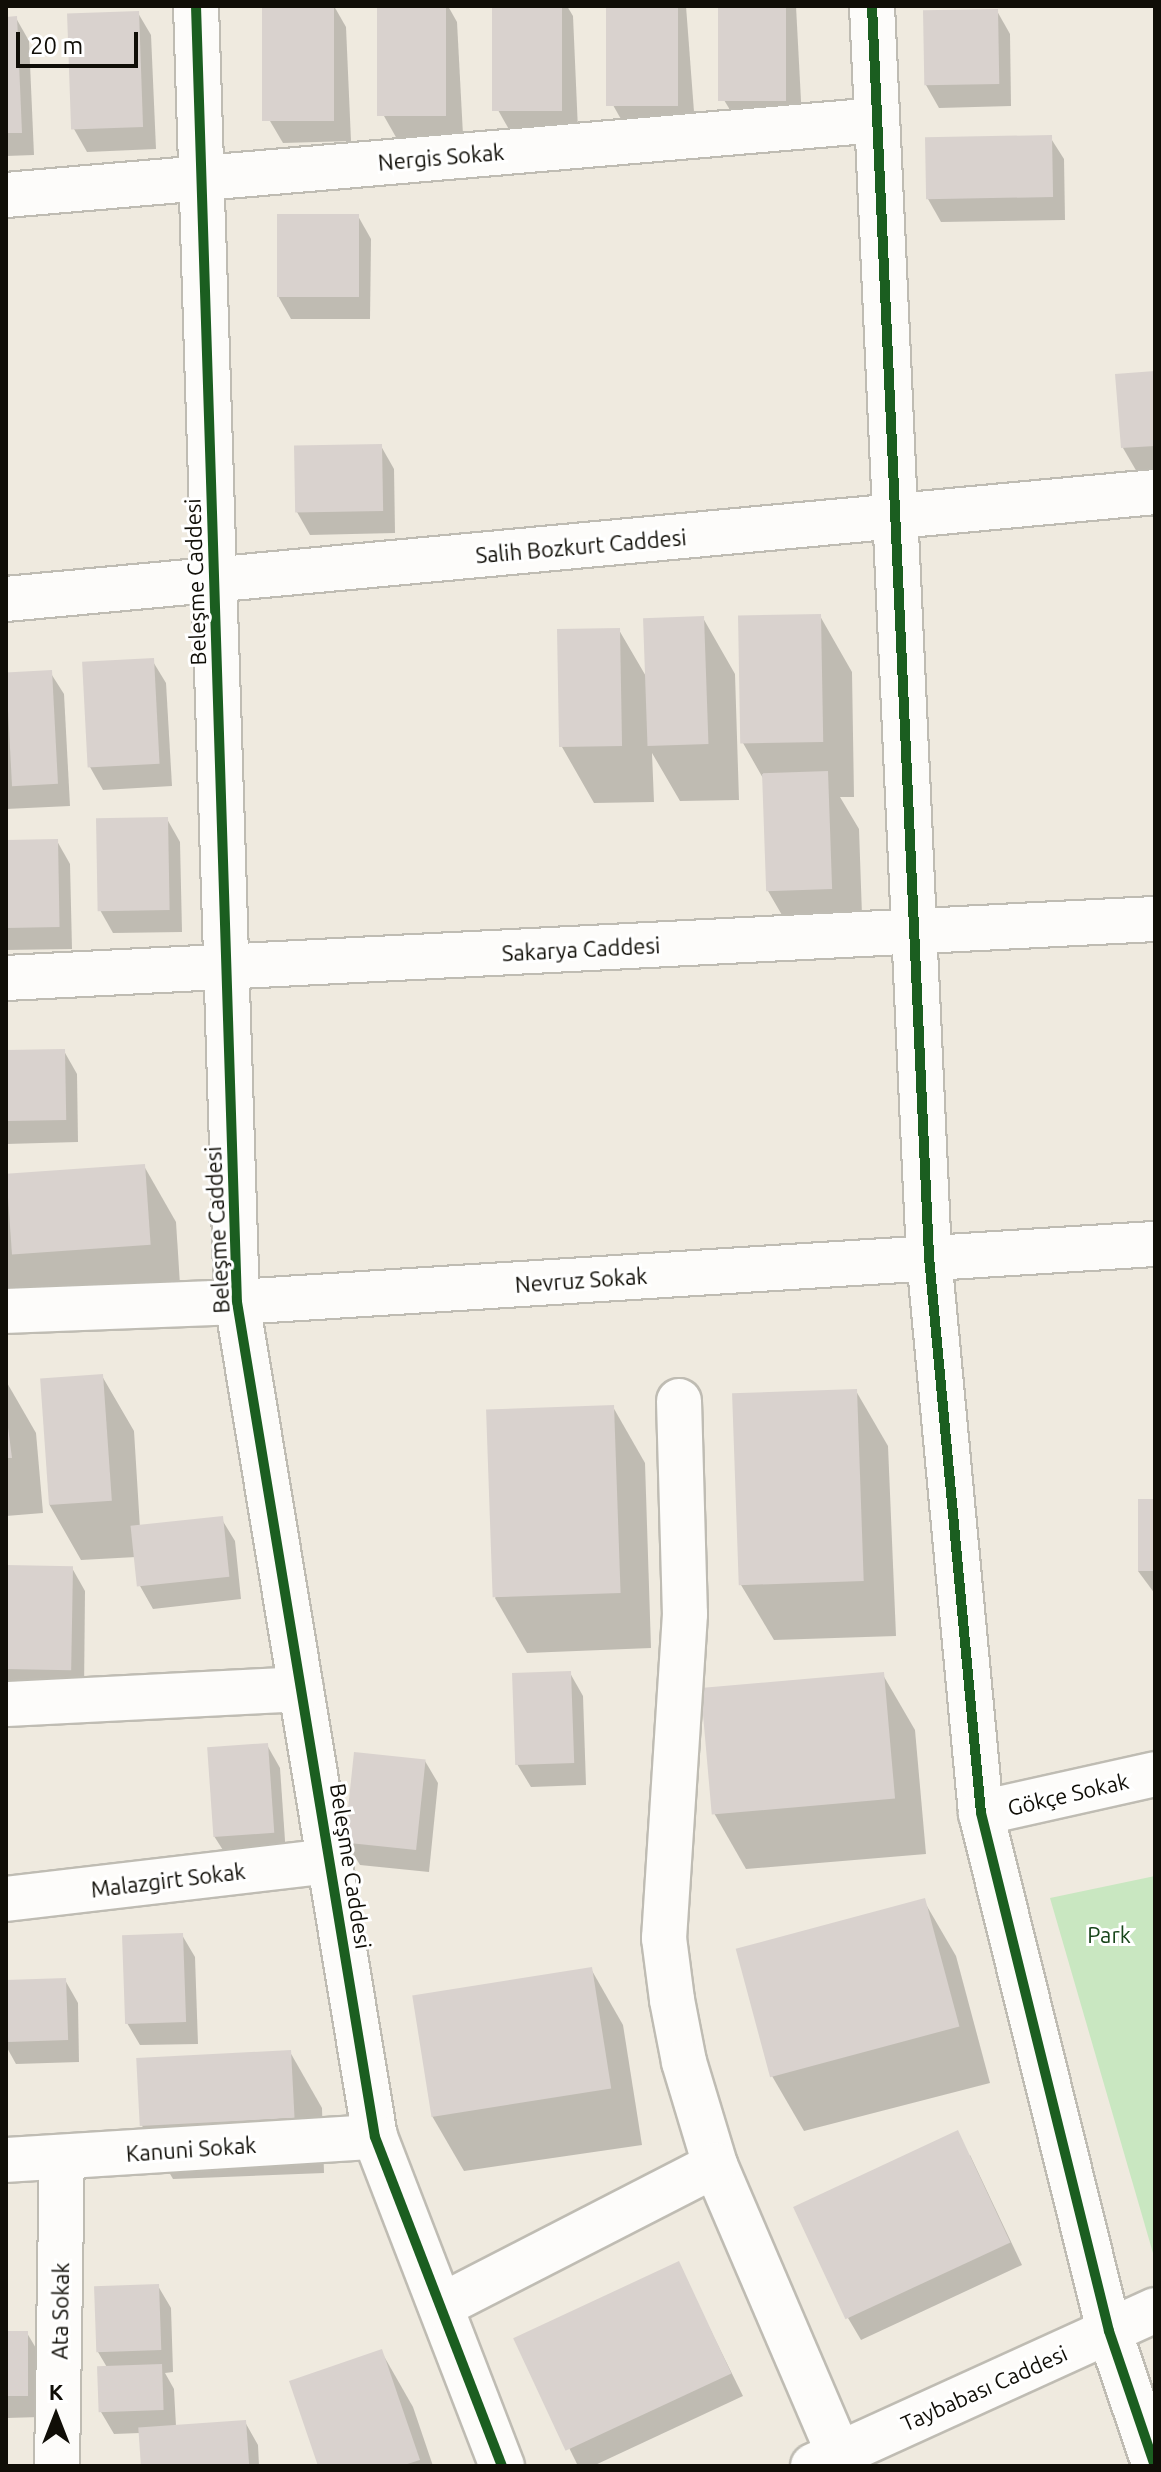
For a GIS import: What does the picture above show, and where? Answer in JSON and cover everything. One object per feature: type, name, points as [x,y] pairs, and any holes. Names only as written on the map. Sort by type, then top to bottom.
[{"type":"street","name":"Beleşme Caddesi","points":[[196,6],[237,1302],[375,2137],[502,2466]]},
{"type":"street","points":[[872,6],[929,1257],[981,1813],[1109,2331],[1155,2466]]},
{"type":"street","name":"Nergis Sokak","points":[[6,195],[877,120]]},
{"type":"street","name":"Salih Bozkurt Caddesi","points":[[6,599],[1155,492]]},
{"type":"street","name":"Sakarya Caddesi","points":[[6,978],[1155,919]]},
{"type":"street","name":"Nevruz Sokak","points":[[6,1311],[237,1302],[1155,1244]]},
{"type":"street","points":[[679,1401],[685,1614],[664,1938],[684,2062],[715,2165],[826,2460]]},
{"type":"street","points":[[6,1704],[301,1689]]},
{"type":"street","name":"Gökçe Sokak","points":[[981,1813],[1155,1774]]},
{"type":"street","name":"Malazgirt Sokak","points":[[6,1899],[330,1861]]},
{"type":"street","name":"Kanuni Sokak","points":[[6,2160],[375,2137]]},
{"type":"street","name":"Ata Sokak","points":[[57,2466],[62,2157]]},
{"type":"street","points":[[441,2306],[715,2165]]},
{"type":"street","name":"Taybabası Caddesi","points":[[826,2460],[1155,2310]]},
{"type":"green space","name":"Park","points":[[1155,1876],[1155,2260],[1050,1898]]},
{"type":"building","points":[[262,6],[334,6],[334,121],[262,121]]},
{"type":"building","points":[[377,6],[446,6],[446,116],[377,116]]},
{"type":"building","points":[[492,6],[562,6],[562,111],[492,111]]},
{"type":"building","points":[[606,6],[678,6],[678,106],[606,106]]},
{"type":"building","points":[[718,6],[786,6],[786,101],[718,101]]},
{"type":"building","points":[[998,9],[999,84],[924,85],[923,10]]},
{"type":"building","points":[[139,11],[143,127],[71,129],[67,14]]},
{"type":"building","points":[[17,16],[22,133],[6,133],[6,17]]},
{"type":"building","points":[[1052,135],[1053,197],[926,199],[925,137]]},
{"type":"building","points":[[277,214],[359,214],[359,297],[277,297]]},
{"type":"building","points":[[1155,371],[1155,446],[1121,448],[1115,374]]},
{"type":"building","points":[[382,444],[383,511],[295,513],[294,446]]},
{"type":"building","points":[[821,614],[823,742],[740,743],[738,615]]},
{"type":"building","points":[[704,616],[708,744],[648,746],[643,618]]},
{"type":"building","points":[[620,628],[622,746],[559,747],[557,629]]},
{"type":"building","points":[[154,658],[160,764],[88,768],[82,662]]},
{"type":"building","points":[[52,670],[58,784],[12,786],[6,672]]},
{"type":"building","points":[[828,771],[832,889],[766,891],[762,773]]},
{"type":"building","points":[[168,817],[170,910],[98,911],[96,818]]},
{"type":"building","points":[[58,839],[60,927],[8,928],[6,840]]},
{"type":"building","points":[[65,1049],[66,1120],[7,1121],[6,1050]]},
{"type":"building","points":[[145,1164],[151,1245],[12,1254],[6,1174]]},
{"type":"building","points":[[103,1374],[112,1501],[49,1505],[40,1378]]},
{"type":"building","points":[[857,1389],[864,1581],[739,1585],[732,1393]]},
{"type":"building","points":[[614,1405],[621,1593],[493,1597],[486,1409]]},
{"type":"building","points":[[6,1412],[12,1458],[6,1458]]},
{"type":"building","points":[[1138,1499],[1155,1499],[1155,1571],[1138,1571]]},
{"type":"building","points":[[223,1516],[229,1577],[137,1586],[131,1526]]},
{"type":"building","points":[[6,1565],[73,1566],[71,1670],[6,1669]]},
{"type":"building","points":[[571,1671],[574,1763],[515,1765],[512,1673]]},
{"type":"building","points":[[884,1672],[895,1799],[712,1815],[701,1688]]},
{"type":"building","points":[[268,1743],[274,1833],[213,1837],[207,1747]]},
{"type":"building","points":[[354,1752],[426,1760],[416,1850],[344,1843]]},
{"type":"building","points":[[925,1898],[959,2026],[770,2077],[736,1949]]},
{"type":"building","points":[[183,1933],[186,2022],[125,2024],[122,1935]]},
{"type":"building","points":[[592,1967],[611,2088],[431,2117],[412,1995]]},
{"type":"building","points":[[66,1978],[68,2040],[8,2042],[6,1980]]},
{"type":"building","points":[[291,2050],[295,2118],[140,2126],[136,2058]]},
{"type":"building","points":[[958,2130],[1010,2242],[845,2319],[793,2207]]},
{"type":"building","points":[[679,2261],[731,2373],[566,2451],[513,2338]]},
{"type":"building","points":[[159,2284],[161,2350],[96,2352],[94,2286]]},
{"type":"building","points":[[6,2331],[28,2331],[28,2396],[6,2396]]},
{"type":"building","points":[[382,2349],[420,2460],[401,2466],[318,2466],[289,2381]]},
{"type":"building","points":[[162,2364],[164,2410],[99,2412],[97,2366]]},
{"type":"building","points":[[246,2420],[249,2466],[141,2466],[138,2428]]},
{"type":"cycle path","points":[[196,6],[237,1302],[375,2137],[502,2466]]},
{"type":"cycle path","points":[[872,6],[929,1257],[981,1813],[1109,2331],[1155,2466]]}]
